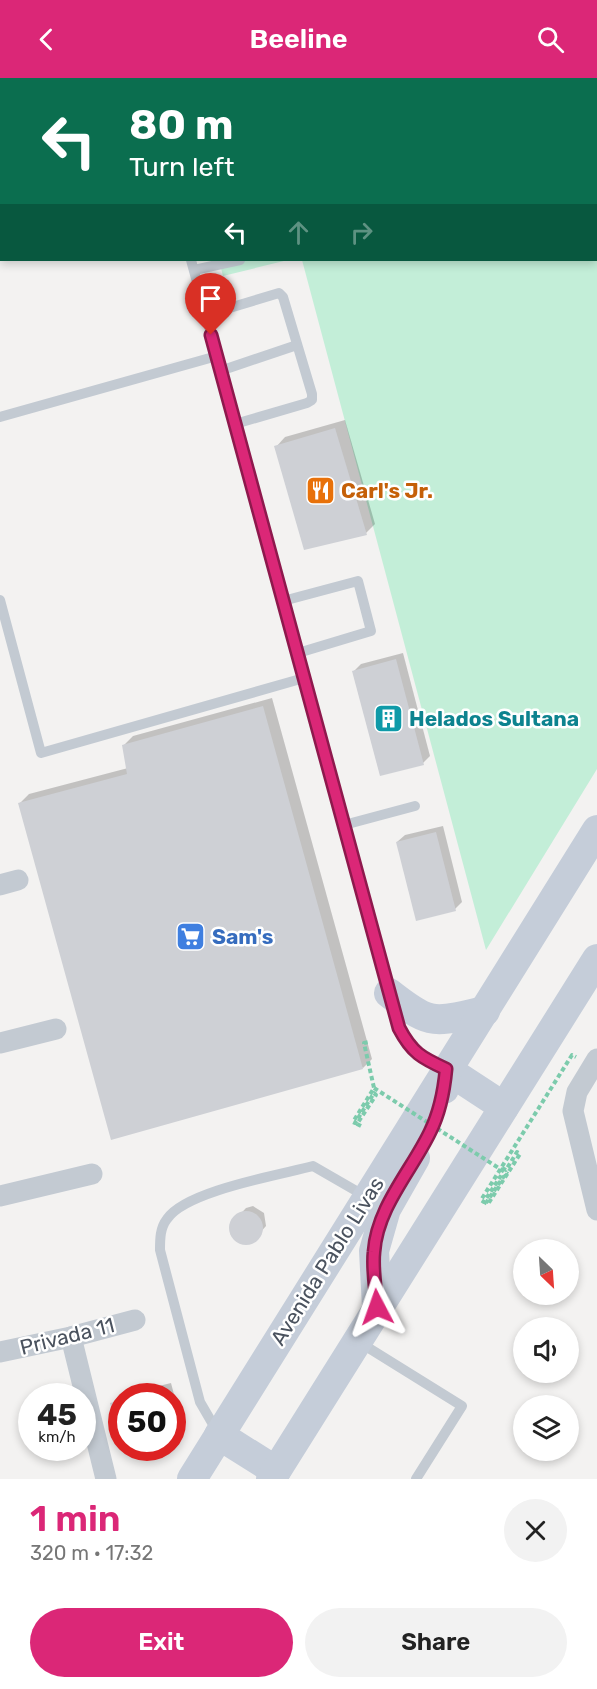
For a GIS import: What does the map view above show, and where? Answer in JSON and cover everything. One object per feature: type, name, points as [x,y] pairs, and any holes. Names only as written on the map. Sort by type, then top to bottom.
[{"type":"main road","name":"Avenida Pablo Livas","points":[[192,1479],[597,830]]},
{"type":"main road","points":[[219,1435],[274,1475],[597,958]]},
{"type":"main road","points":[[389,993],[421,1017],[434,1020],[485,1011]]},
{"type":"main road","points":[[377,1307],[374,1251],[380,1227],[386,1209],[430,1131],[443,1092],[446,1069],[504,1107]]},
{"type":"street","points":[[0,1043],[56,1029]]},
{"type":"street","points":[[593,1070],[577,1092],[573,1111],[597,1210]]},
{"type":"street","points":[[0,1196],[92,1174]]},
{"type":"street","name":"Privada 11","points":[[0,1352],[135,1320]]},
{"type":"street","points":[[71,1337],[106,1479]]},
{"type":"lane","points":[[230,261],[192,265],[399,1028],[408,1046],[421,1058],[446,1069]]},
{"type":"lane","points":[[206,315],[279,293],[297,345],[312,400],[235,424]]},
{"type":"lane","points":[[220,371],[297,345]]},
{"type":"lane","points":[[0,417],[217,356]]},
{"type":"lane","points":[[283,601],[357,581],[360,591],[370,631],[298,653]]},
{"type":"lane","points":[[0,600],[41,753],[304,678]]},
{"type":"lane","points":[[344,825],[415,806]]},
{"type":"lane","points":[[219,1435],[200,1402],[160,1250],[160,1235],[166,1219],[191,1199],[313,1166],[368,1198]]},
{"type":"lane","points":[[357,1340],[462,1406],[416,1479]]},
{"type":"path","points":[[359,1125],[376,1095],[374,1093],[355,1123],[353,1122],[374,1088],[366,1043]]},
{"type":"path","points":[[505,1170],[517,1152],[520,1154],[505,1170],[481,1200],[484,1202],[502,1174],[504,1176],[486,1203],[489,1204],[505,1170],[572,1055],[593,1070]]},
{"type":"path","points":[[374,1088],[505,1170]]},
{"type":"green space","points":[[219,261],[284,261],[223,276]]},
{"type":"green space","points":[[302,261],[597,261],[597,769],[486,950]]},
{"type":"building","name":"Carl's Jr.","points":[[335,428],[367,535],[304,550],[274,446]]},
{"type":"building","name":"Helados Sultana","points":[[396,659],[424,765],[380,776],[352,671]]},
{"type":"building","name":"Sam's","points":[[263,706],[363,1069],[111,1140],[18,803],[127,774],[122,745]]},
{"type":"building","points":[[436,832],[456,911],[416,921],[396,842]]},
{"type":"building","points":[[246,1211],[258,1216],[263,1228],[258,1240],[246,1245],[234,1240],[229,1228],[234,1216]]},
{"type":"place","name":"Carl's Jr.","points":[[320,490]]},
{"type":"place","name":"Helados Sultana","points":[[388,718]]},
{"type":"place","name":"Sam's","points":[[191,936]]},
{"type":"route","points":[[211,335],[399,1028],[408,1046],[421,1058],[446,1069],[439,1108],[430,1131],[386,1209],[380,1227],[374,1251],[377,1307]]}]
